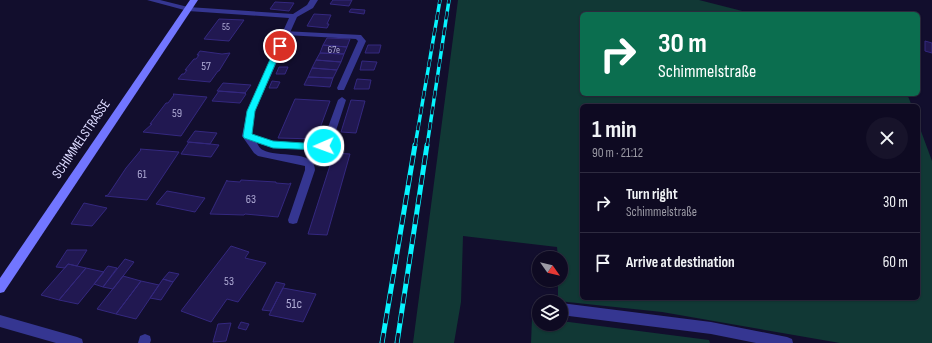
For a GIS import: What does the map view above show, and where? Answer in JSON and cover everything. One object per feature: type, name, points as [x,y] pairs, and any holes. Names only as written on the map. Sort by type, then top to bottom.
[{"type":"street","points":[[151,0],[188,8],[294,16]]},
{"type":"street","name":"SCHIMMELSTRASSE","points":[[0,288],[194,0]]},
{"type":"street","points":[[293,220],[310,170],[310,164],[305,161],[261,154],[257,151],[247,136],[251,111],[294,16],[310,6],[314,0]]},
{"type":"street","points":[[286,33],[358,38],[362,41],[341,88]]},
{"type":"street","points":[[247,136],[273,144],[324,146],[327,143],[342,100]]},
{"type":"street","points":[[568,310],[711,328],[786,343]]},
{"type":"street","points":[[0,321],[10,322],[77,343]]},
{"type":"green space","points":[[458,0],[699,0],[746,12],[580,12],[580,96],[908,96],[911,104],[580,104],[580,300],[920,300],[920,128],[932,161],[932,343],[840,343],[662,312],[568,302],[568,295],[558,295],[558,287],[568,287],[568,251],[557,251],[557,247],[463,236],[461,302],[454,343],[413,343]]},
{"type":"green space","points":[[532,318],[532,331],[568,331],[568,322],[709,340],[710,343],[531,343]]},
{"type":"building","points":[[333,0],[352,0],[349,6],[330,4]]},
{"type":"building","points":[[275,2],[294,3],[289,11],[270,9]]},
{"type":"building","points":[[351,9],[365,10],[364,14],[349,12]]},
{"type":"building","points":[[314,14],[331,15],[327,28],[307,26]]},
{"type":"building","points":[[219,19],[244,20],[229,41],[204,39]]},
{"type":"building","points":[[327,38],[350,39],[347,47],[323,45]]},
{"type":"building","points":[[925,41],[932,43],[932,53],[925,51]]},
{"type":"building","points":[[323,45],[347,47],[344,54],[320,53]]},
{"type":"building","points":[[368,45],[381,45],[379,53],[365,53]]},
{"type":"building","points":[[200,51],[222,54],[230,53],[210,82],[178,79],[182,74],[184,74],[187,70],[185,70],[194,59],[196,59]]},
{"type":"building","points":[[320,53],[344,54],[341,62],[316,60]]},
{"type":"building","points":[[316,60],[341,62],[337,70],[312,68]]},
{"type":"building","points":[[362,61],[377,62],[374,70],[360,70]]},
{"type":"building","points":[[279,67],[288,67],[285,74],[276,74]]},
{"type":"building","points":[[312,68],[337,70],[333,78],[308,77]]},
{"type":"building","points":[[308,77],[333,78],[330,87],[304,85]]},
{"type":"building","points":[[357,79],[371,80],[369,89],[354,89]]},
{"type":"building","points":[[272,81],[280,82],[277,88],[269,88]]},
{"type":"building","points":[[223,83],[251,85],[245,93],[217,91]]},
{"type":"building","points":[[219,91],[246,94],[240,103],[212,101]]},
{"type":"building","points":[[173,94],[207,97],[181,136],[143,132],[152,124],[150,124],[166,103],[168,103],[174,95]]},
{"type":"building","points":[[295,99],[330,101],[316,139],[278,138]]},
{"type":"building","points":[[351,100],[365,101],[356,133],[341,132]]},
{"type":"building","points":[[195,131],[217,133],[210,144],[187,142]]},
{"type":"building","points":[[189,142],[219,145],[211,157],[181,154]]},
{"type":"building","points":[[140,149],[179,152],[147,200],[105,196],[108,195],[126,168],[141,150]]},
{"type":"building","points":[[334,153],[350,154],[327,235],[308,234]]},
{"type":"building","points":[[227,180],[240,182],[241,180],[291,183],[278,217],[245,214],[210,214]]},
{"type":"building","points":[[167,191],[205,198],[195,212],[156,204]]},
{"type":"building","points":[[84,203],[107,208],[92,226],[71,224]]},
{"type":"building","points":[[231,246],[249,252],[245,258],[266,263],[238,302],[227,299],[211,322],[181,311]]},
{"type":"building","points":[[67,250],[87,250],[77,266],[68,264],[65,268],[56,267]]},
{"type":"building","points":[[125,259],[134,262],[113,289],[103,287]]},
{"type":"building","points":[[68,264],[86,268],[59,300],[41,295]]},
{"type":"building","points":[[108,266],[117,268],[103,287],[94,284]]},
{"type":"building","points":[[86,268],[104,272],[78,304],[59,300]]},
{"type":"building","points":[[169,272],[179,274],[173,282],[163,279]]},
{"type":"building","points":[[123,276],[141,281],[116,314],[97,309]]},
{"type":"building","points":[[163,279],[173,282],[161,300],[150,298]]},
{"type":"building","points":[[141,281],[159,285],[136,319],[116,314]]},
{"type":"building","points":[[276,282],[285,284],[271,311],[262,310]]},
{"type":"building","points":[[283,288],[316,294],[303,322],[269,315]]},
{"type":"building","points":[[241,322],[249,324],[246,330],[238,328]]},
{"type":"building","points":[[231,323],[226,341],[213,342],[218,324]]},
{"type":"railway","points":[[415,146],[440,0]]},
{"type":"railway","points":[[427,146],[449,0]]},
{"type":"railway","points":[[382,343],[415,145]]},
{"type":"railway","points":[[397,343],[427,145]]},
{"type":"route","points":[[280,46],[251,111],[247,136],[273,144],[324,146]]}]
